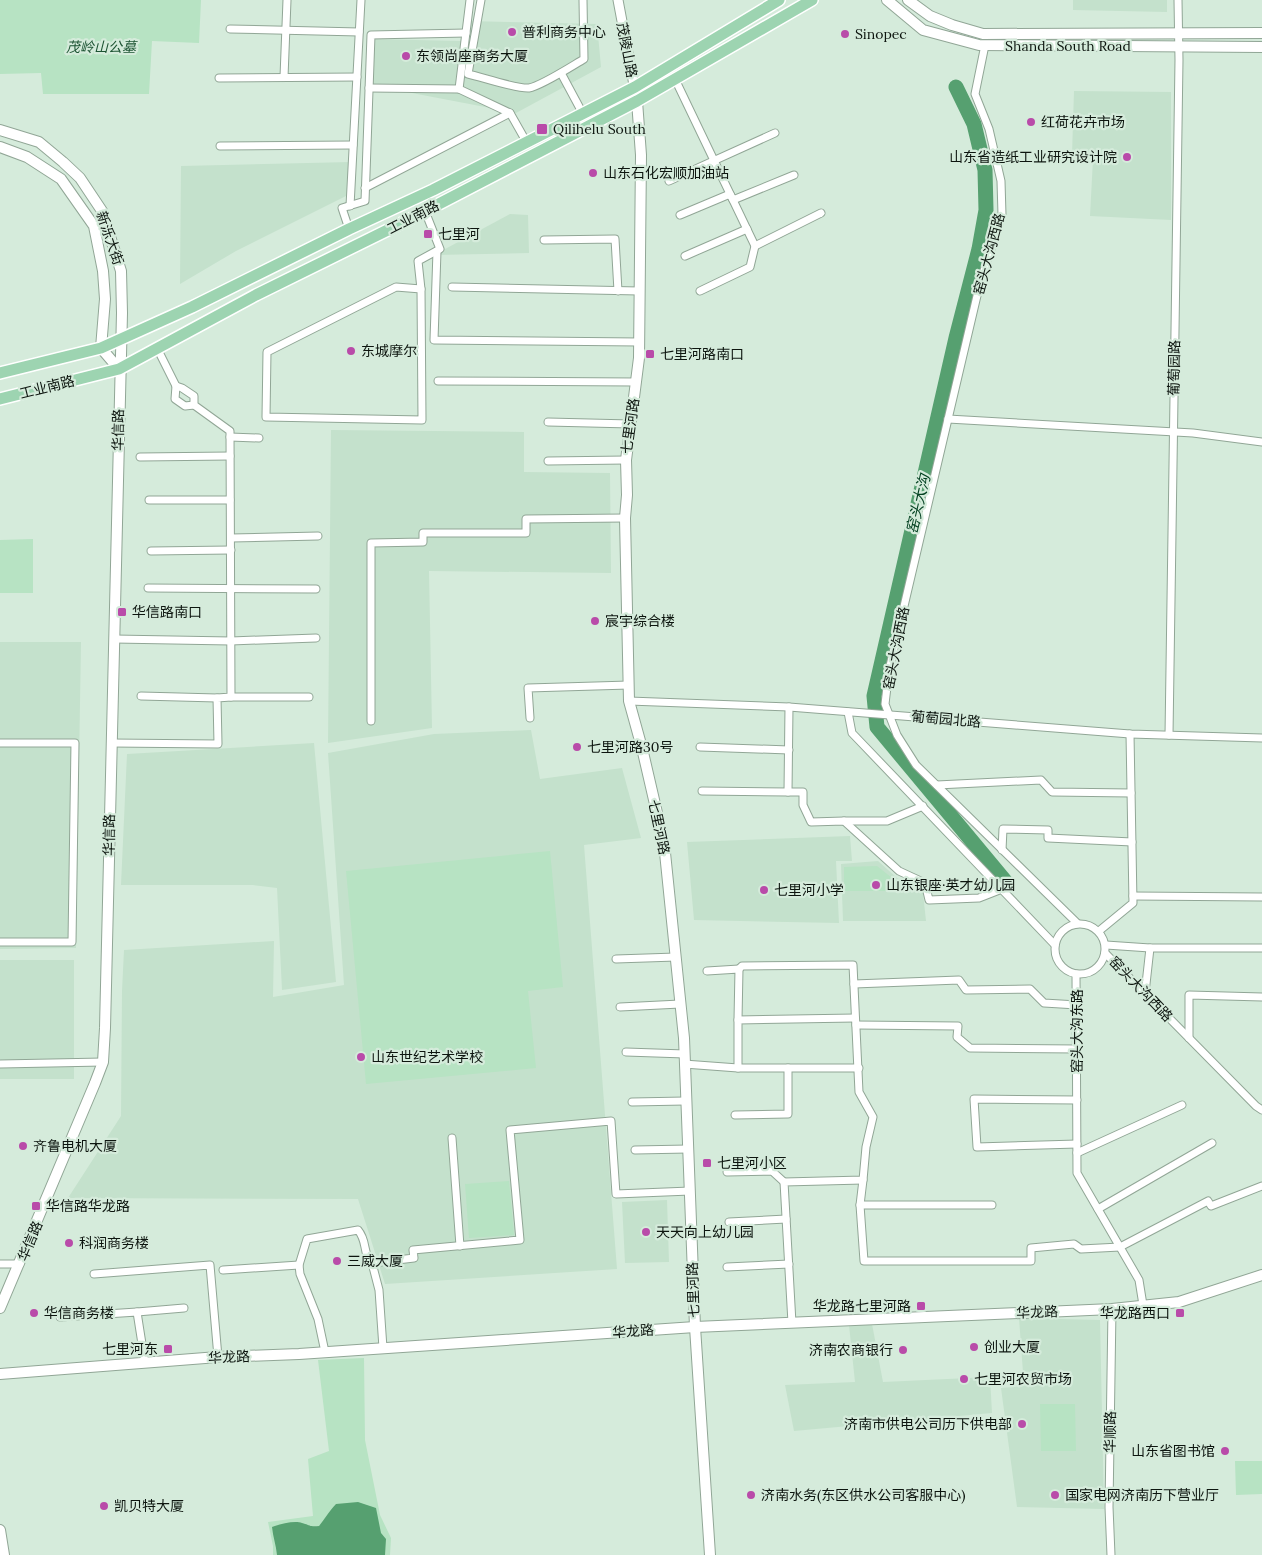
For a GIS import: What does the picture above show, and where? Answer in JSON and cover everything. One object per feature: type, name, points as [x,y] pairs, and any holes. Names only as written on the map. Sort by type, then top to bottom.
[{"type":"main road","name":"工业南路","points":[[0,373],[101,348],[192,307],[349,229],[433,190],[635,87],[779,0]]},
{"type":"main road","name":"工业南路","points":[[0,399],[119,369],[256,295],[426,211],[637,101],[812,0]]},
{"type":"main road","name":"Shanda South Road","points":[[888,0],[923,30],[951,39],[985,45],[1262,47]]},
{"type":"main road","name":"Shanda South Road","points":[[908,0],[930,16],[952,25],[984,34],[1262,33]]},
{"type":"main road","name":"七里河路","points":[[637,101],[641,155],[639,342],[626,460],[627,495],[625,518],[629,702],[642,748],[664,843],[676,957],[684,1059],[695,1327],[710,1555]]},
{"type":"main road","name":"新泺大街","points":[[0,130],[39,142],[80,178],[102,211],[121,271],[122,338],[119,369]]},
{"type":"main road","name":"新泺大街","points":[[0,147],[27,157],[61,179],[94,226],[106,299],[101,348]]},
{"type":"main road","points":[[101,348],[119,369]]},
{"type":"main road","name":"华信路","points":[[0,1308],[103,1062],[119,369]]},
{"type":"main road","name":"华龙路","points":[[0,1374],[218,1357],[325,1352],[695,1327],[1112,1309],[1190,1299],[1262,1275]]},
{"type":"main road","points":[[0,1530],[4,1555]]},
{"type":"street","points":[[284,77],[287,0]]},
{"type":"street","points":[[350,206],[361,0]]},
{"type":"street","points":[[459,89],[469,0]]},
{"type":"street","points":[[481,0],[468,74],[529,88],[561,73],[584,59],[583,0]]},
{"type":"street","name":"茂陵山路","points":[[618,0],[637,101]]},
{"type":"street","name":"葡萄园路","points":[[1169,735],[1179,46],[1178,0]]},
{"type":"street","points":[[230,29],[360,32]]},
{"type":"street","points":[[349,229],[342,208],[365,202],[371,35],[466,33]]},
{"type":"street","name":"窑头大沟西路","points":[[985,45],[975,94],[989,130],[1001,181],[1002,215],[980,283],[889,670],[885,704],[897,735],[916,764],[1077,923],[1085,923],[1098,931],[1105,949],[1145,993],[1262,1110]]},
{"type":"street","points":[[561,73],[583,114]]},
{"type":"street","points":[[219,78],[357,77]]},
{"type":"street","points":[[675,79],[755,246],[750,267],[700,291]]},
{"type":"street","points":[[369,88],[459,89],[510,113],[527,143]]},
{"type":"street","points":[[365,188],[510,113]]},
{"type":"street","points":[[669,181],[775,133]]},
{"type":"street","points":[[220,146],[353,144]]},
{"type":"street","points":[[680,215],[794,175]]},
{"type":"street","points":[[422,288],[396,287],[267,352],[266,417],[422,420],[422,288],[418,261],[440,249],[426,211]]},
{"type":"street","points":[[755,246],[821,213]]},
{"type":"street","points":[[685,256],[747,229]]},
{"type":"street","points":[[544,240],[615,239],[618,291]]},
{"type":"street","points":[[436,251],[434,340],[639,342]]},
{"type":"street","points":[[452,287],[639,291]]},
{"type":"street","points":[[157,348],[176,386],[175,399],[185,406],[194,405],[230,431],[231,697]]},
{"type":"street","points":[[438,381],[636,382]]},
{"type":"street","points":[[176,386],[194,396],[194,405]]},
{"type":"street","points":[[948,419],[1173,432],[1262,442]]},
{"type":"street","points":[[548,422],[631,424]]},
{"type":"street","points":[[230,438],[259,438]]},
{"type":"street","points":[[140,457],[230,456]]},
{"type":"street","points":[[548,461],[626,460]]},
{"type":"street","points":[[149,500],[230,500]]},
{"type":"street","points":[[371,720],[371,543],[423,542],[423,533],[526,533],[526,519],[625,518]]},
{"type":"street","points":[[231,538],[318,536]]},
{"type":"street","points":[[151,551],[231,550]]},
{"type":"street","points":[[148,588],[316,590]]},
{"type":"street","points":[[114,640],[231,641],[316,638]]},
{"type":"street","points":[[530,718],[528,688],[629,685]]},
{"type":"street","points":[[141,696],[217,698],[309,697]]},
{"type":"street","points":[[111,743],[218,744],[217,698]]},
{"type":"street","name":"葡萄园北路","points":[[629,702],[789,707],[1130,734],[1262,738]]},
{"type":"street","points":[[788,792],[789,707]]},
{"type":"street","name":"窑头大沟东路","points":[[848,712],[852,733],[1055,945],[1055,953],[1062,967],[1076,974],[1077,1173],[1139,1280],[1143,1306]]},
{"type":"street","points":[[1098,931],[1133,903],[1130,734]]},
{"type":"street","points":[[0,743],[75,743],[72,942],[0,942]]},
{"type":"street","points":[[700,746],[788,750]]},
{"type":"street","points":[[936,785],[1041,780],[1052,792],[1131,792]]},
{"type":"street","points":[[702,791],[803,792],[803,805],[811,822],[887,821],[923,806]]},
{"type":"street","points":[[844,821],[899,871],[924,883],[929,900],[979,898],[1002,889]]},
{"type":"street","points":[[1002,850],[1003,830],[1048,830],[1048,838],[1132,842]]},
{"type":"street","points":[[1133,896],[1262,897]]},
{"type":"street","points":[[1055,945],[1057,937],[1062,930],[1077,923]]},
{"type":"street","points":[[1145,993],[1150,948]]},
{"type":"street","points":[[1076,974],[1084,974],[1098,966],[1103,960],[1105,949],[1262,948]]},
{"type":"street","points":[[616,959],[676,957]]},
{"type":"street","points":[[706,971],[740,969],[742,966],[853,965],[859,1092],[873,1117],[866,1147],[860,1205],[864,1262],[1031,1261],[1031,1248],[1074,1244],[1081,1249],[1120,1246],[1208,1201],[1211,1206],[1262,1186]]},
{"type":"street","points":[[738,1068],[740,969]]},
{"type":"street","points":[[854,984],[958,980],[966,990],[1030,988],[1044,1003],[1077,1004]]},
{"type":"street","points":[[1189,1038],[1189,995],[1262,997]]},
{"type":"street","points":[[620,1006],[680,1004]]},
{"type":"street","points":[[738,1020],[856,1021],[958,1026],[957,1037],[970,1048],[1077,1049]]},
{"type":"street","points":[[626,1052],[738,1068],[859,1068]]},
{"type":"street","points":[[0,1064],[103,1062]]},
{"type":"street","points":[[736,1115],[788,1114],[788,1068]]},
{"type":"street","points":[[1077,1100],[974,1099],[977,1147],[1077,1144]]},
{"type":"street","points":[[632,1102],[686,1101]]},
{"type":"street","points":[[1077,1153],[1182,1105]]},
{"type":"street","points":[[372,1263],[414,1258],[413,1250],[520,1240],[510,1130],[611,1121],[616,1194],[690,1191]]},
{"type":"street","points":[[452,1138],[460,1246]]},
{"type":"street","points":[[1098,1209],[1212,1143]]},
{"type":"street","points":[[635,1150],[688,1149]]},
{"type":"street","points":[[727,1172],[772,1171],[784,1182],[863,1180]]},
{"type":"street","points":[[784,1182],[792,1323]]},
{"type":"street","points":[[860,1205],[992,1205]]},
{"type":"street","points":[[729,1222],[786,1219]]},
{"type":"street","points":[[325,1352],[318,1319],[302,1282],[299,1265],[307,1239],[358,1230],[364,1237],[367,1259],[372,1263],[378,1290],[383,1348]]},
{"type":"street","points":[[0,1264],[20,1264]]},
{"type":"street","points":[[727,1267],[789,1264]]},
{"type":"street","points":[[94,1274],[210,1265],[218,1357]]},
{"type":"street","points":[[223,1270],[299,1265]]},
{"type":"street","points":[[60,1317],[184,1308]]},
{"type":"street","name":"华顺路","points":[[1111,1555],[1109,1507],[1112,1309]]},
{"type":"street","points":[[137,1312],[145,1363]]},
{"type":"shaded area","points":[[1073,0],[1167,0],[1167,12],[1073,10]]},
{"type":"shaded area","points":[[466,21],[597,24],[601,67],[516,113],[370,85],[369,39],[462,41]]},
{"type":"shaded area","name":"山东省造纸工业研究设计院","points":[[1074,91],[1171,92],[1171,220],[1090,216],[1093,159],[1072,155]]},
{"type":"shaded area","points":[[351,162],[348,195],[236,251],[180,284],[181,166]]},
{"type":"shaded area","points":[[510,214],[528,215],[529,253],[434,255]]},
{"type":"shaded area","points":[[331,430],[524,432],[524,472],[610,473],[611,573],[429,571],[432,728],[328,743]]},
{"type":"shaded area","points":[[0,642],[81,642],[76,948],[0,949]]},
{"type":"shaded area","name":"山东世纪艺术学校","points":[[531,730],[540,779],[622,768],[641,838],[584,845],[617,1269],[385,1284],[358,1199],[68,1198],[121,1116],[124,950],[274,941],[273,997],[344,985],[328,753],[434,734]]},
{"type":"shaded area","points":[[314,743],[336,982],[282,990],[277,888],[253,885],[121,885],[127,754]]},
{"type":"shaded area","name":"七里河小学","points":[[850,836],[852,861],[836,861],[839,923],[694,920],[687,842]]},
{"type":"shaded area","name":"山东银座·英才幼儿园","points":[[878,861],[897,878],[923,893],[926,921],[843,921],[841,864]]},
{"type":"shaded area","points":[[0,960],[74,960],[74,1079],[0,1079]]},
{"type":"shaded area","name":"天天向上幼儿园","points":[[667,1200],[669,1262],[625,1263],[622,1202]]},
{"type":"shaded area","points":[[1019,1318],[1100,1320],[1104,1509],[1017,1507],[1001,1388],[1024,1386]]},
{"type":"shaded area","name":"七里河农贸市场","points":[[872,1324],[883,1382],[990,1377],[992,1413],[794,1431],[785,1385],[855,1382],[849,1325]]},
{"type":"shaded area","points":[[358,1502],[376,1508],[381,1533],[386,1539],[385,1555],[277,1555],[272,1527],[295,1522],[319,1526],[336,1504]]},
{"type":"green space","name":"茂岭山公墓","points":[[0,0],[201,0],[199,43],[152,41],[149,94],[43,94],[41,73],[0,74]]},
{"type":"green space","points":[[33,539],[33,593],[0,593],[0,540]]},
{"type":"green space","points":[[550,851],[563,987],[528,991],[536,1068],[366,1084],[346,871]]},
{"type":"green space","points":[[877,866],[892,878],[892,891],[844,891],[844,867]]},
{"type":"green space","points":[[509,1181],[514,1235],[469,1238],[465,1184]]},
{"type":"green space","points":[[364,1358],[365,1440],[380,1515],[391,1538],[390,1555],[273,1555],[268,1522],[313,1516],[308,1459],[329,1451],[318,1360]]},
{"type":"green space","points":[[1040,1404],[1075,1404],[1076,1451],[1041,1451]]},
{"type":"green space","points":[[1235,1461],[1262,1461],[1262,1494],[1236,1495]]},
{"type":"waterway","name":"窑头大沟","points":[[956,87],[974,124],[985,170],[986,210],[979,249],[956,338],[874,696],[877,727],[1006,882]]},
{"type":"place","name":"普利商务中心","points":[[512,32]]},
{"type":"place","name":"Sinopec","points":[[845,34]]},
{"type":"place","name":"东领尚座商务大厦","points":[[406,56]]},
{"type":"place","name":"红荷花卉市场","points":[[1031,122]]},
{"type":"place","name":"Qilihelu South","points":[[542,129]]},
{"type":"place","name":"山东省造纸工业研究设计院","points":[[1127,157]]},
{"type":"place","name":"山东石化宏顺加油站","points":[[593,173]]},
{"type":"place","name":"七里河","points":[[428,234]]},
{"type":"place","name":"东城摩尔","points":[[351,351]]},
{"type":"place","name":"七里河路南口","points":[[650,354]]},
{"type":"place","name":"华信路南口","points":[[122,612]]},
{"type":"place","name":"宸宇综合楼","points":[[595,621]]},
{"type":"place","name":"七里河路30号","points":[[577,747]]},
{"type":"place","name":"山东银座·英才幼儿园","points":[[876,885]]},
{"type":"place","name":"七里河小学","points":[[764,890]]},
{"type":"place","name":"山东世纪艺术学校","points":[[361,1057]]},
{"type":"place","name":"齐鲁电机大厦","points":[[23,1146]]},
{"type":"place","name":"七里河小区","points":[[707,1163]]},
{"type":"place","name":"华信路华龙路","points":[[36,1206]]},
{"type":"place","name":"天天向上幼儿园","points":[[646,1232]]},
{"type":"place","name":"科润商务楼","points":[[69,1243]]},
{"type":"place","name":"三威大厦","points":[[337,1261]]},
{"type":"place","name":"华龙路七里河路","points":[[921,1306]]},
{"type":"place","name":"华信商务楼","points":[[34,1313]]},
{"type":"place","name":"华龙路西口","points":[[1180,1313]]},
{"type":"place","name":"创业大厦","points":[[974,1347]]},
{"type":"place","name":"七里河东","points":[[168,1349]]},
{"type":"place","name":"济南农商银行","points":[[903,1350]]},
{"type":"place","name":"七里河农贸市场","points":[[964,1379]]},
{"type":"place","name":"济南市供电公司历下供电部","points":[[1022,1424]]},
{"type":"place","name":"山东省图书馆","points":[[1225,1451]]},
{"type":"place","name":"济南水务(东区供水公司客服中心)","points":[[751,1495]]},
{"type":"place","name":"国家电网济南历下营业厅","points":[[1055,1495]]},
{"type":"place","name":"凯贝特大厦","points":[[104,1506]]}]
